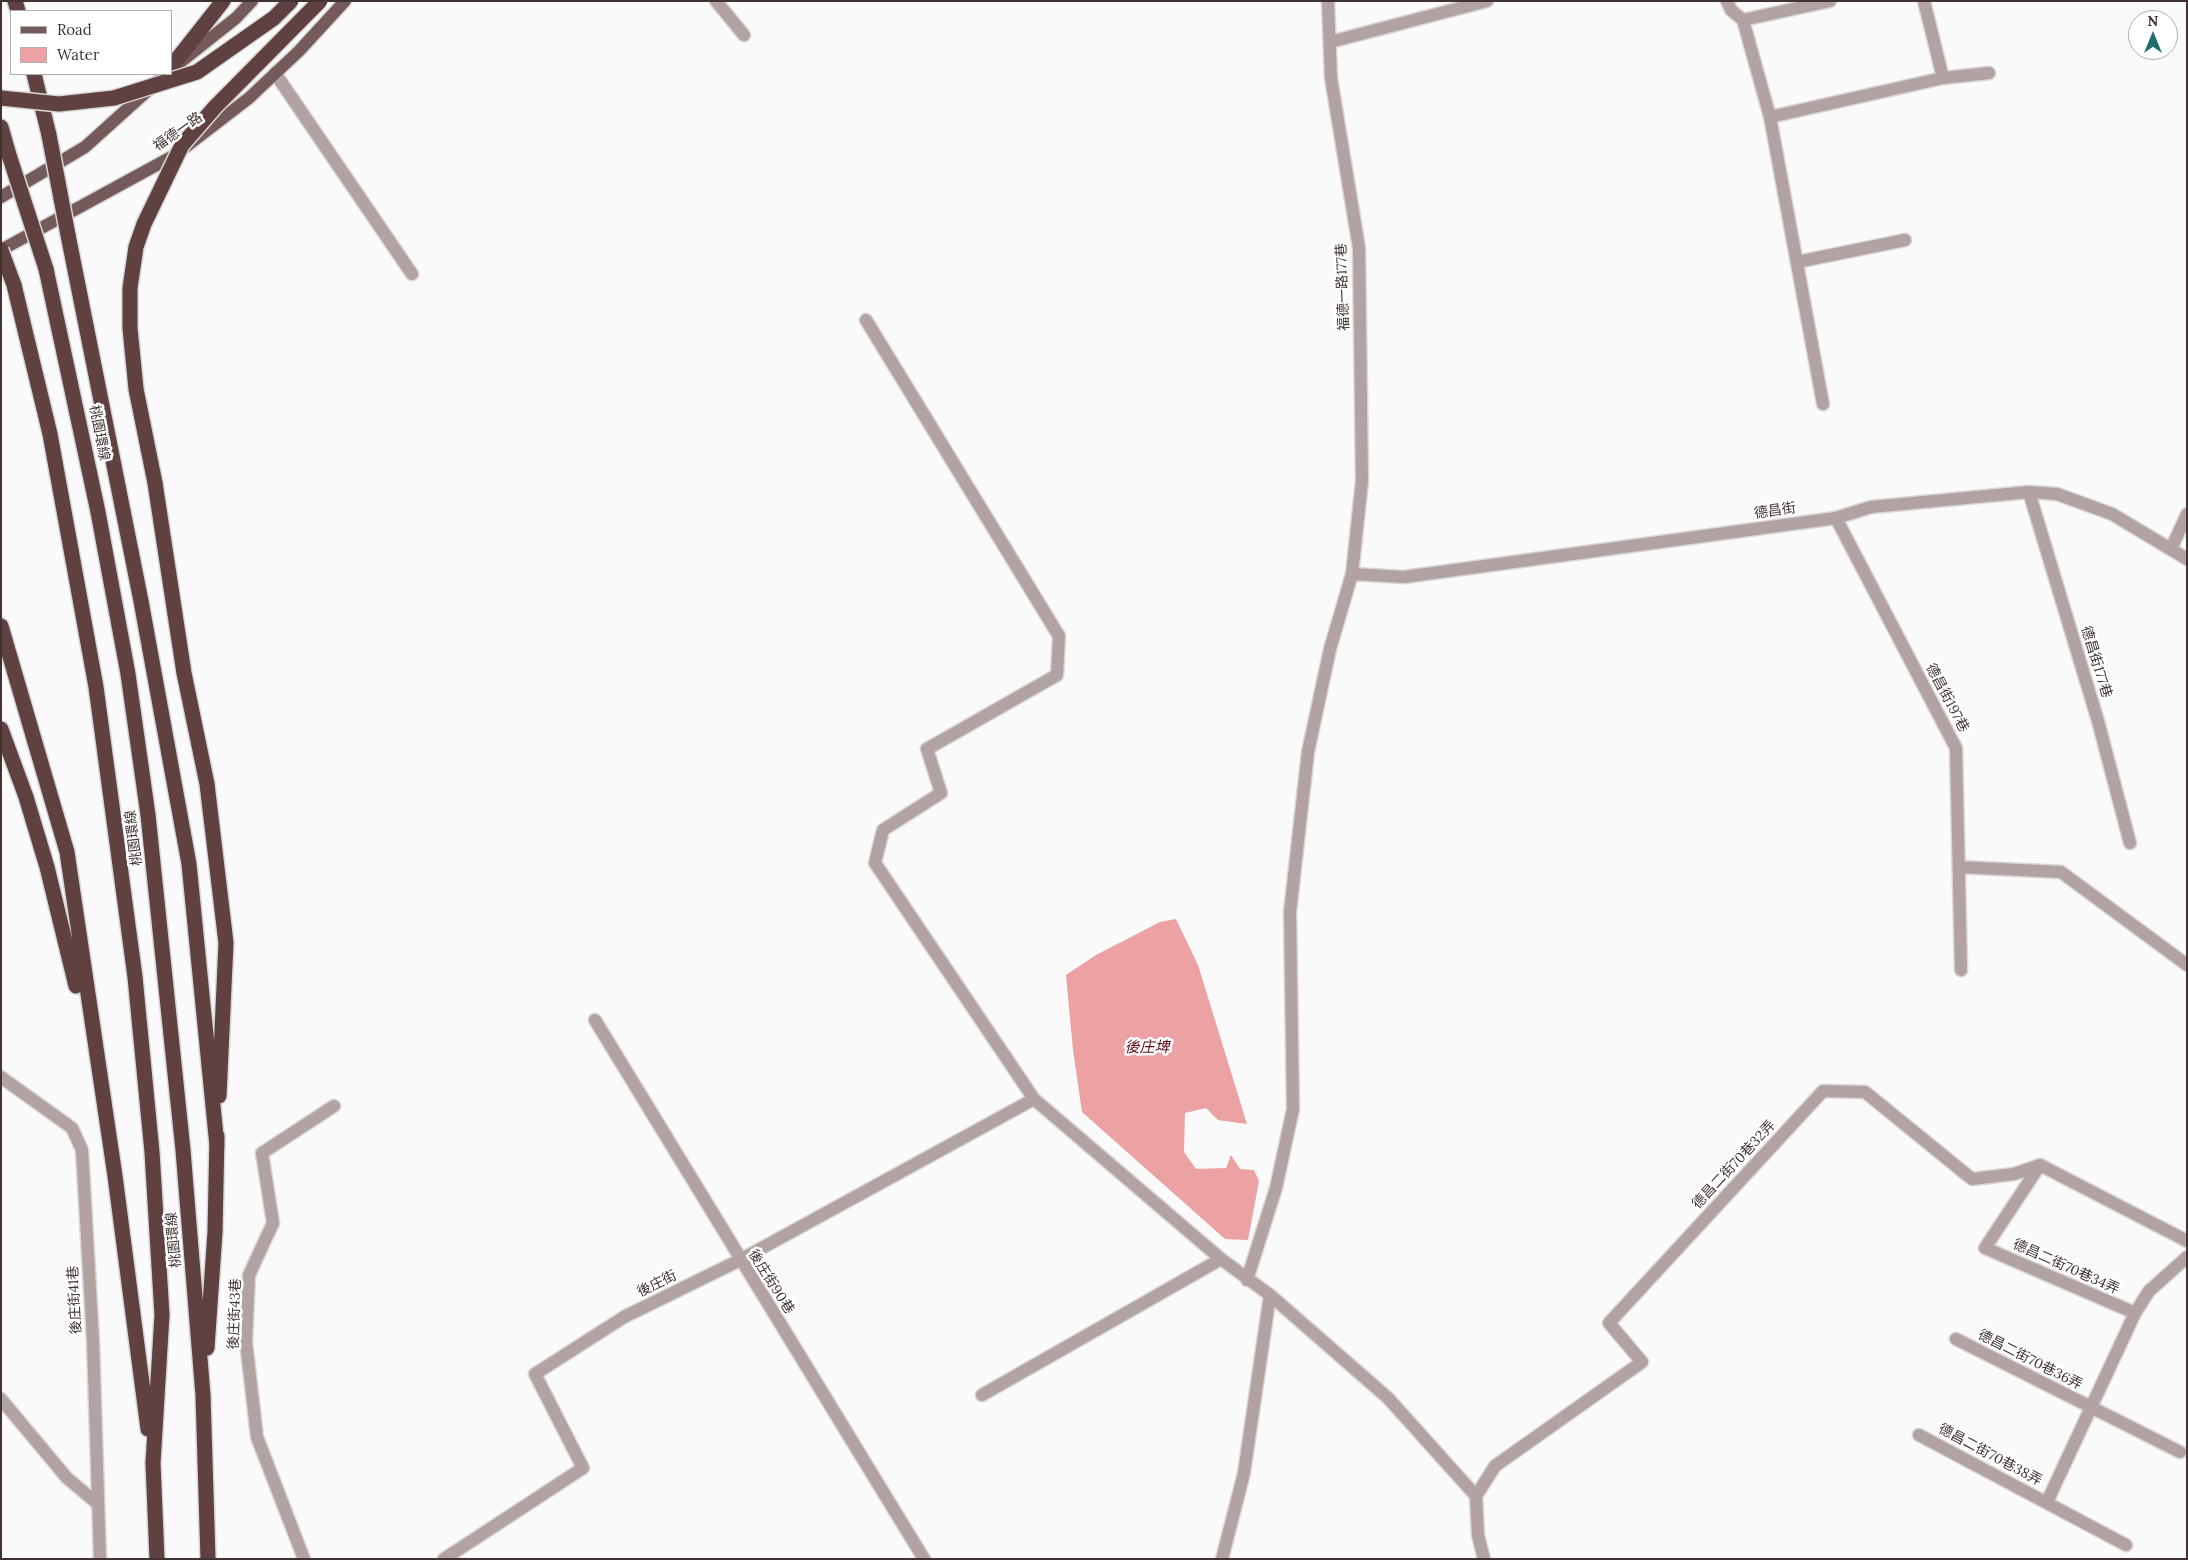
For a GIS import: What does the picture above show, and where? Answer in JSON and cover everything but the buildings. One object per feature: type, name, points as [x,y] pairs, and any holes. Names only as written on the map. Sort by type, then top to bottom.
[{"type":"highway","points":[[172,67],[223,1]]},
{"type":"highway","points":[[1,98],[58,104],[114,98],[197,72],[274,18],[291,1]]},
{"type":"highway","points":[[203,1395],[216,1232],[217,1146],[226,943],[206,784],[184,673],[155,483],[136,389],[130,328],[130,288],[136,247],[144,224],[182,145],[216,107],[320,1]]},
{"type":"highway","points":[[34,75],[49,135],[143,610],[189,864],[217,1146]]},
{"type":"highway","name":"桃園環線","points":[[1,127],[46,269],[98,512],[128,674],[148,815],[184,1150],[203,1395],[208,1559]]},
{"type":"highway","name":"桃園環線","points":[[1,250],[14,285],[50,434],[96,687],[135,977],[152,1152],[162,1315],[153,1463],[157,1559]]},
{"type":"highway","points":[[1,626],[67,852],[115,1176],[153,1463]]},
{"type":"highway","points":[[1,729],[26,797],[47,866],[97,1063]]},
{"type":"main road","points":[[172,69],[236,18],[252,1]]},
{"type":"main road","name":"福德一路","points":[[1,250],[175,155],[249,98],[276,73],[345,1]]},
{"type":"main road","points":[[1,197],[84,147],[165,75]]},
{"type":"street","points":[[716,1],[744,35]]},
{"type":"street","name":"福德一路177巷","points":[[1247,1280],[1276,1188],[1294,1109],[1290,912],[1308,752],[1330,648],[1352,574],[1362,481],[1359,248],[1331,78],[1328,1]]},
{"type":"street","points":[[1330,42],[1487,1]]},
{"type":"street","points":[[1727,1],[1731,10],[1743,20],[1770,117],[1823,404]]},
{"type":"street","points":[[1924,1],[1943,78]]},
{"type":"street","points":[[1743,20],[1826,2]]},
{"type":"street","points":[[276,73],[412,274]]},
{"type":"street","points":[[1770,117],[1943,78],[1989,73]]},
{"type":"street","points":[[1797,262],[1905,240]]},
{"type":"street","points":[[866,320],[1059,636],[1057,675],[927,749],[941,793],[883,830],[875,863],[1034,1099],[1220,1259],[1270,1295],[1388,1398],[1476,1496],[1478,1535],[1484,1559]]},
{"type":"street","name":"德昌街","points":[[1352,574],[1404,577],[1836,518],[1871,507],[2029,492],[2057,494],[2112,514],[2187,559]]},
{"type":"street","name":"德昌街177巷","points":[[2029,492],[2098,721],[2130,843]]},
{"type":"street","points":[[2171,550],[2187,514]]},
{"type":"street","name":"德昌街197巷","points":[[1836,518],[1956,748],[1961,970]]},
{"type":"street","points":[[1959,868],[2061,872],[2187,965]]},
{"type":"street","name":"後庄街90巷","points":[[595,1020],[924,1559]]},
{"type":"street","name":"後庄街41巷","points":[[1,1077],[72,1128],[82,1150],[93,1341],[100,1559]]},
{"type":"street","name":"德昌二街70巷32弄","points":[[1476,1496],[1495,1466],[1642,1362],[1609,1322],[1823,1091],[1865,1092],[1972,1180],[2014,1174],[2040,1165]]},
{"type":"street","name":"後庄街","points":[[444,1559],[583,1468],[535,1374],[624,1317],[740,1260],[1008,1116],[1034,1099]]},
{"type":"street","name":"後庄街43巷","points":[[304,1559],[257,1437],[246,1342],[249,1275],[274,1222],[262,1153],[334,1106]]},
{"type":"street","points":[[2040,1165],[2187,1241]]},
{"type":"street","name":"德昌二街70巷34弄","points":[[2040,1165],[1985,1248],[2135,1313]]},
{"type":"street","points":[[2047,1502],[2135,1313],[2149,1290],[2187,1257]]},
{"type":"street","points":[[982,1395],[1220,1259]]},
{"type":"street","points":[[1222,1559],[1244,1473],[1270,1295]]},
{"type":"street","name":"德昌二街70巷36弄","points":[[1956,1339],[2180,1452]]},
{"type":"street","points":[[1,1400],[67,1478],[98,1504]]},
{"type":"street","name":"德昌二街70巷38弄","points":[[1919,1434],[2126,1545]]},
{"type":"water","name":"後庄埤","points":[[1176,919],[1198,965],[1247,1124],[1218,1120],[1206,1108],[1185,1113],[1184,1152],[1196,1169],[1226,1168],[1231,1155],[1240,1169],[1254,1170],[1259,1181],[1248,1240],[1225,1239],[1082,1112],[1073,1050],[1066,975],[1096,955],[1160,922]]}]
